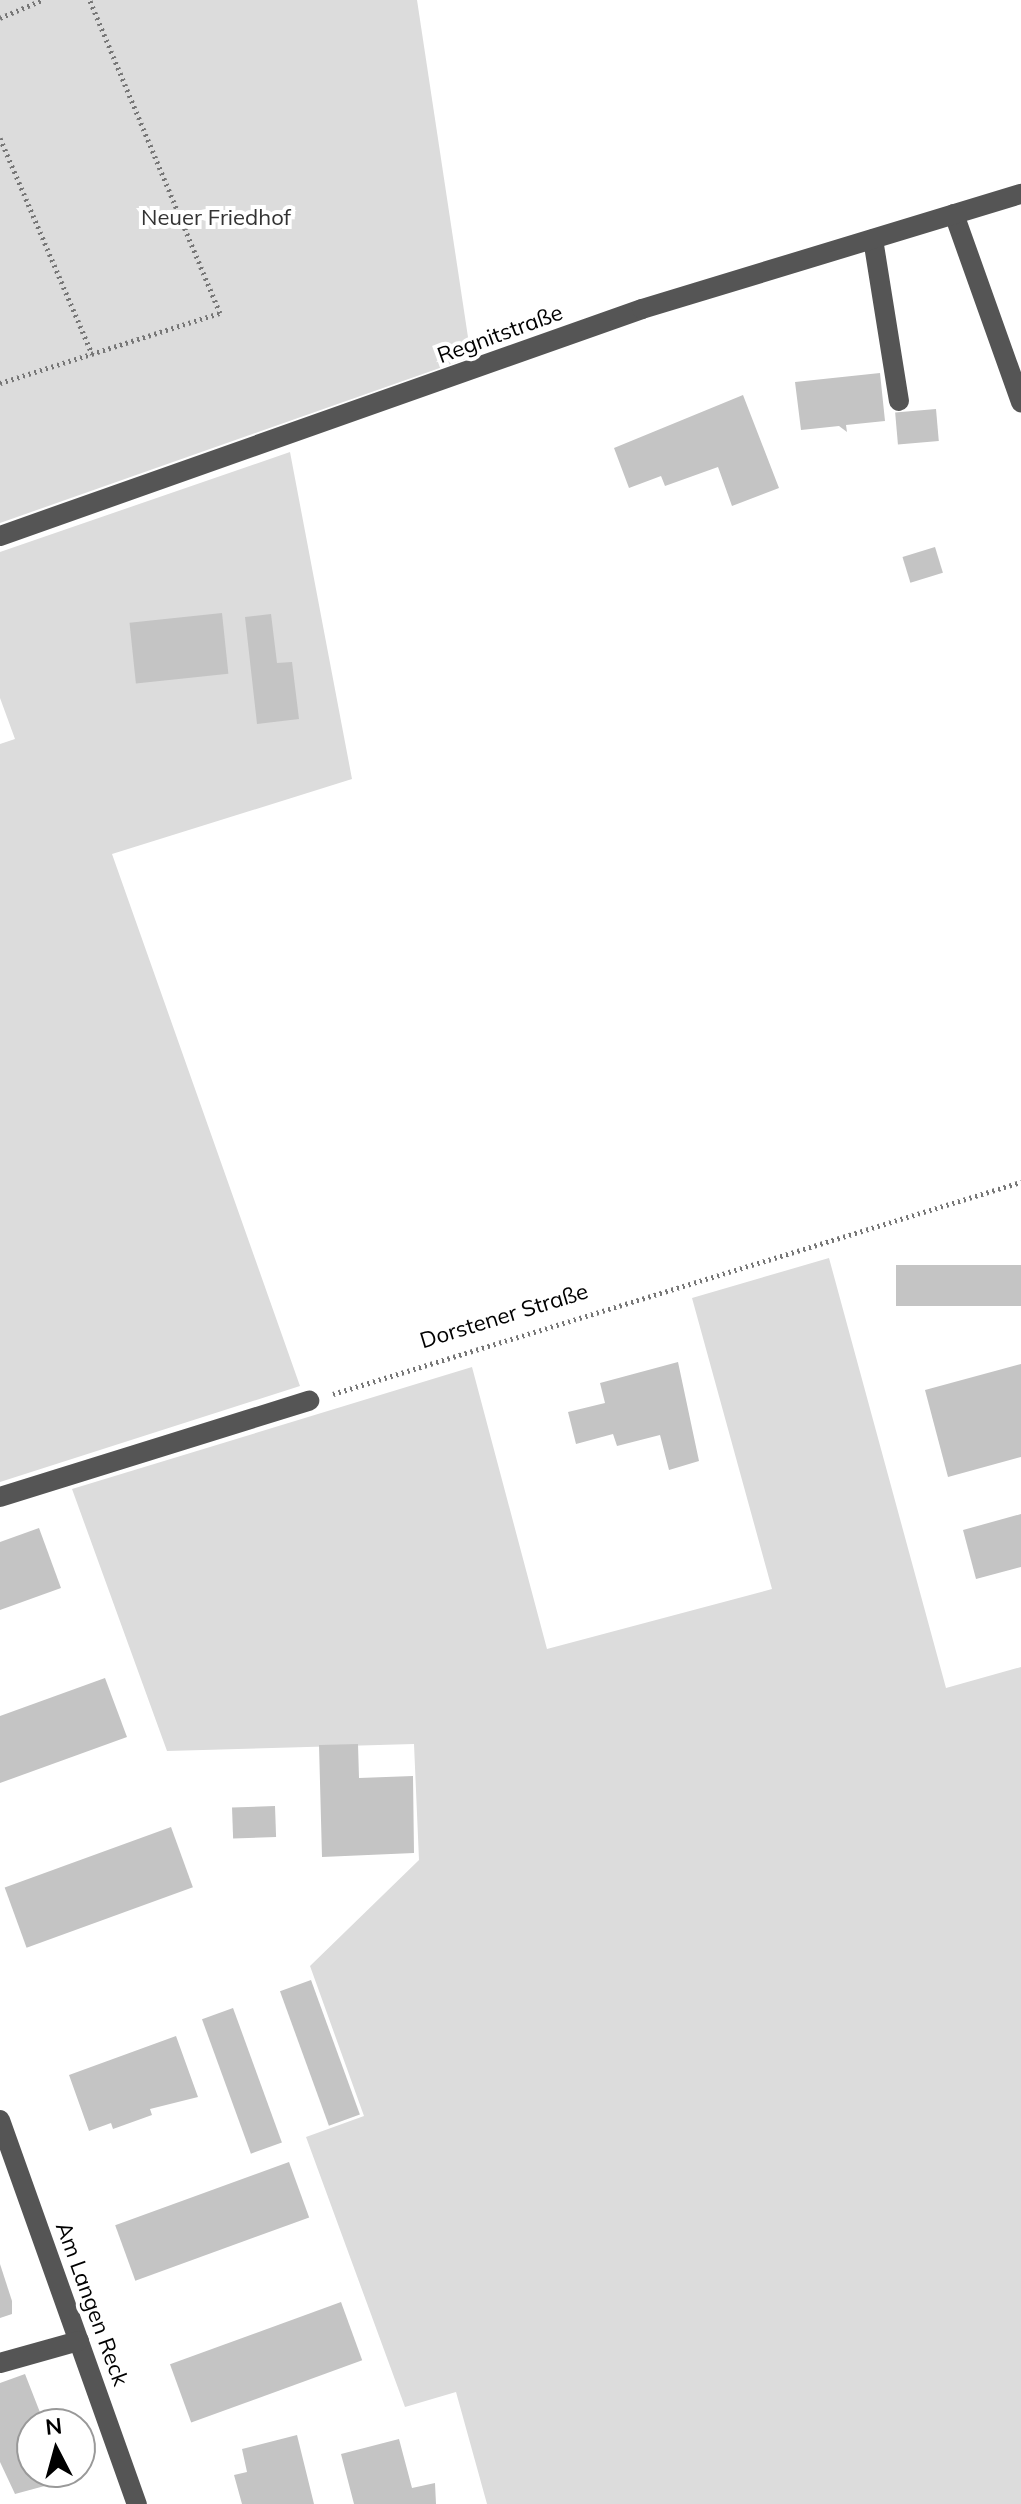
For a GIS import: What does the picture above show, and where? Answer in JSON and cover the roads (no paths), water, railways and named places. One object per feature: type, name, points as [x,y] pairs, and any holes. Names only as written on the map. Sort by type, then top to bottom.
[{"type":"street","name":"Regnitstraße","points":[[0,536],[642,309],[1021,194]]},
{"type":"street","points":[[954,214],[1021,402]]},
{"type":"street","points":[[873,239],[899,401]]},
{"type":"street","points":[[0,1497],[309,1401]]},
{"type":"street","name":"Am Langen Reck","points":[[0,2120],[137,2504]]},
{"type":"street","points":[[0,2363],[79,2341]]},
{"type":"park label","name":"Neuer Friedhof","points":[[216,218]]}]
